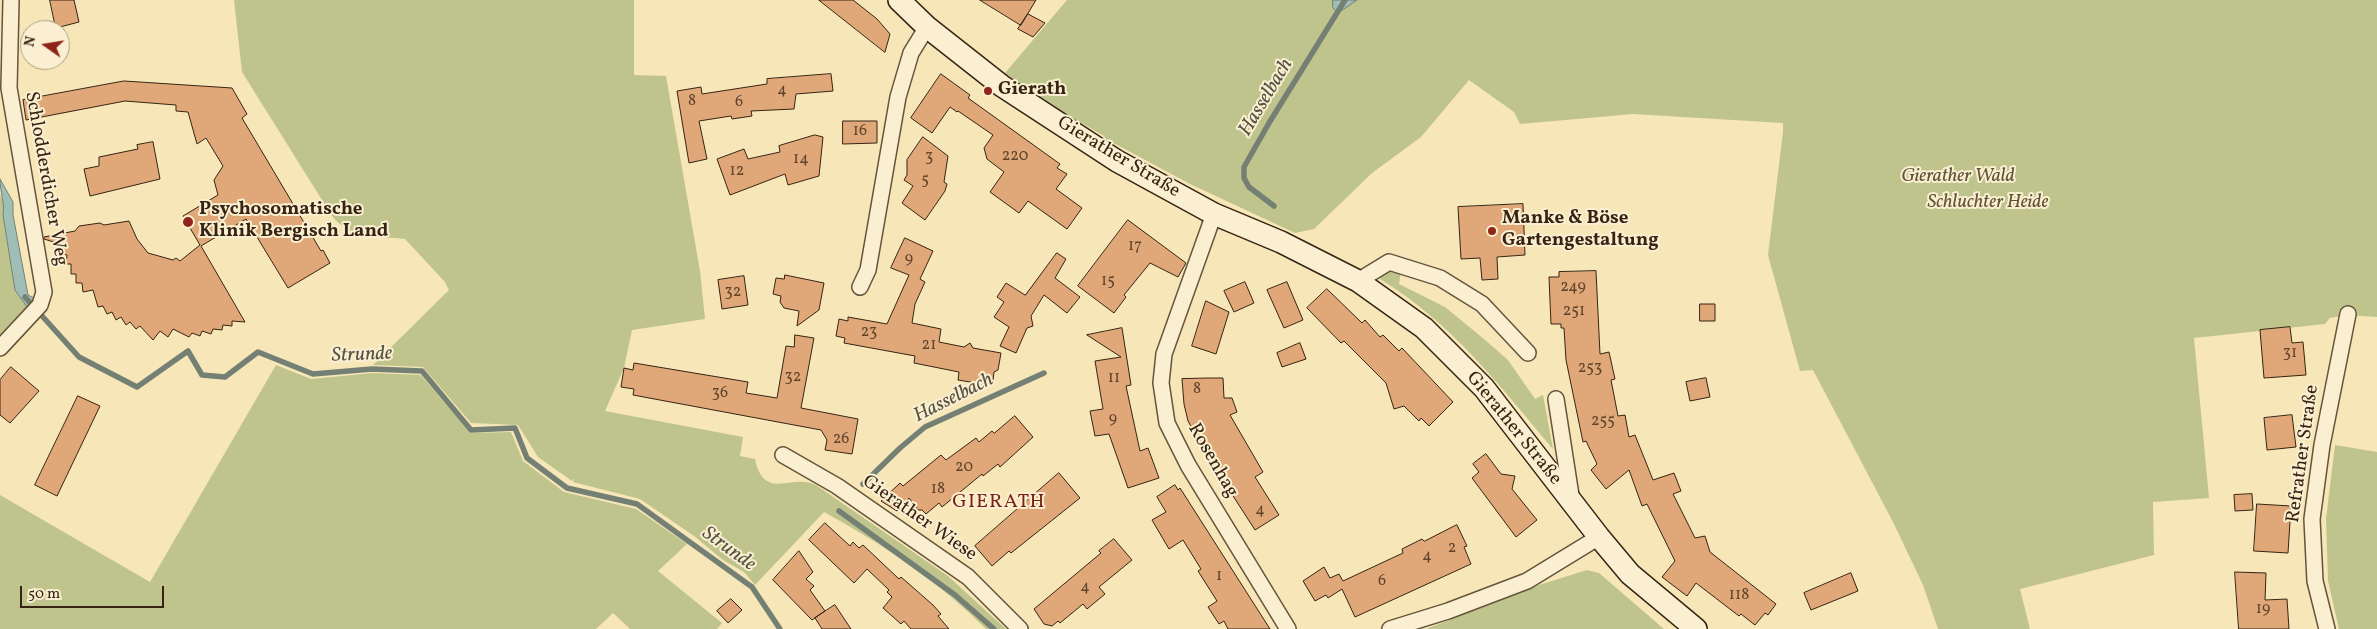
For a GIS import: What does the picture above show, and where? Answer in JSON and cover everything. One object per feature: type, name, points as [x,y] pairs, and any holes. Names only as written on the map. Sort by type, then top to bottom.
[{"type":"street","name":"Schlodderdicher Weg","points":[[0,348],[36,310],[44,292],[9,88],[11,0]]},
{"type":"street","name":"Gierather Straße","points":[[899,0],[927,27],[1002,86],[1117,161],[1214,214],[1281,242],[1358,281],[1424,328],[1484,388],[1572,503],[1630,574],[1696,629]]},
{"type":"street","points":[[860,287],[868,270],[898,97],[911,53],[927,27]]},
{"type":"street","name":"Rosenhag","points":[[1214,214],[1164,354],[1161,383],[1166,413],[1175,442],[1288,629]]},
{"type":"street","points":[[1358,281],[1388,262],[1440,278],[1482,304],[1528,353]]},
{"type":"street","name":"Refrather Straße","points":[[2327,629],[2315,581],[2312,518],[2322,445],[2348,314]]},
{"type":"street","name":"Gierather Straße","points":[[1556,399],[1572,503]]},
{"type":"street","name":"Gierather Wiese","points":[[783,454],[837,486],[968,577],[1020,629]]},
{"type":"street","points":[[1390,629],[1448,611],[1527,581],[1599,536]]},
{"type":"green space","points":[[234,0],[634,0],[634,75],[666,76],[700,271],[705,319],[632,330],[624,368],[605,411],[743,437],[740,456],[755,459],[759,472],[765,480],[780,484],[807,482],[816,485],[948,576],[1006,629],[986,629],[949,595],[910,565],[868,537],[824,512],[755,585],[744,572],[723,560],[694,536],[640,499],[573,482],[574,478],[572,481],[538,457],[518,425],[471,423],[423,367],[373,365],[449,290],[445,282],[405,239],[356,233],[347,229],[332,216],[242,72]]},
{"type":"green space","name":"Schluchter Heide","points":[[1067,0],[2377,0],[2377,317],[2347,315],[2330,318],[2325,324],[2194,338],[2209,498],[2153,502],[2154,555],[2020,589],[2030,629],[1938,629],[1923,585],[1893,522],[1813,370],[1800,371],[1768,255],[1783,123],[1633,114],[1520,124],[1514,112],[1469,80],[1421,137],[1372,173],[1314,229],[1295,233],[1190,184],[1106,139],[1104,136],[1042,100],[1005,73]]},
{"type":"green space","points":[[0,194],[5,206],[3,215],[15,290],[27,307],[0,336]]},
{"type":"green space","points":[[1392,268],[1401,271],[1399,284],[1445,307],[1508,360],[1535,399],[1543,395],[1553,449],[1494,379],[1452,335],[1406,296],[1380,279],[1384,272]]},
{"type":"green space","points":[[276,365],[311,379],[373,373],[421,375],[470,433],[511,432],[523,461],[564,492],[636,509],[687,544],[658,571],[722,623],[717,629],[630,629],[613,613],[596,629],[0,629],[0,495],[150,582]]},
{"type":"green space","points":[[2335,445],[2377,452],[2377,629],[2339,629],[2328,581],[2326,519]]},
{"type":"green space","points":[[1587,570],[1599,573],[1664,629],[1426,629],[1539,585]]},
{"type":"water","points":[[1333,0],[1357,0],[1338,13],[1333,8]]},
{"type":"water","points":[[0,179],[13,202],[13,215],[28,295],[34,298],[27,307],[15,290],[3,215]]},
{"type":"building","points":[[50,0],[74,0],[79,22],[70,24],[70,20],[54,20]]},
{"type":"building","points":[[819,0],[853,0],[877,19],[890,34],[885,52]]},
{"type":"building","points":[[980,0],[1036,0],[1021,25]]},
{"type":"building","points":[[1028,14],[1045,23],[1033,37],[1018,29]]},
{"type":"building","points":[[831,74],[833,91],[796,94],[794,109],[751,111],[752,116],[732,119],[731,116],[699,121],[707,159],[689,163],[677,91],[701,87],[702,94],[767,84],[767,79]]},
{"type":"building","points":[[941,74],[970,95],[968,98],[1060,164],[1057,168],[1067,174],[1056,189],[1082,208],[1067,229],[1028,201],[1019,213],[990,192],[1004,172],[987,159],[984,148],[993,135],[950,107],[932,133],[911,118]]},
{"type":"building","points":[[124,81],[232,88],[247,114],[242,118],[330,263],[288,288],[246,219],[201,246],[245,322],[232,321],[232,326],[223,325],[222,330],[213,329],[211,334],[202,331],[200,336],[192,333],[189,337],[173,329],[168,337],[160,331],[153,340],[140,326],[136,329],[130,322],[126,325],[121,317],[116,320],[112,312],[107,314],[103,306],[98,307],[93,290],[83,292],[82,283],[76,283],[76,274],[71,274],[71,264],[66,264],[67,255],[62,254],[63,245],[44,239],[44,237],[75,231],[79,226],[129,221],[137,239],[148,253],[173,260],[176,258],[180,261],[200,245],[183,216],[218,195],[214,180],[223,166],[206,138],[197,144],[188,112],[176,111],[176,105],[125,101],[26,120],[23,100]]},
{"type":"building","points":[[843,121],[877,121],[877,143],[843,144]]},
{"type":"building","points":[[815,135],[823,137],[819,176],[788,185],[785,174],[730,195],[717,159],[744,149],[748,159],[780,152],[779,146]]},
{"type":"building","points":[[923,137],[948,156],[944,182],[947,184],[945,191],[925,220],[902,203],[913,186],[904,180],[907,175],[907,160]]},
{"type":"building","points":[[153,142],[160,179],[90,196],[84,169],[99,166],[99,157],[138,149],[137,145]]},
{"type":"building","name":"Manke & Böse Gartengestaltung","points":[[1523,204],[1525,255],[1497,257],[1498,279],[1482,280],[1480,258],[1461,259],[1458,207]]},
{"type":"building","points":[[1128,220],[1186,263],[1178,277],[1150,263],[1124,295],[1126,297],[1114,313],[1078,286]]},
{"type":"building","points":[[905,238],[933,251],[920,279],[925,282],[915,304],[912,323],[941,329],[939,342],[964,347],[970,343],[973,348],[1001,353],[998,370],[994,372],[993,380],[982,384],[958,380],[959,372],[914,363],[915,356],[844,343],[845,338],[836,336],[839,319],[848,321],[848,317],[887,324],[909,275],[891,268]]},
{"type":"building","points":[[1057,253],[1066,259],[1055,278],[1080,297],[1067,313],[1044,295],[1031,316],[1033,326],[1027,328],[1016,353],[1000,346],[1009,327],[994,317],[1004,302],[997,297],[1006,283],[1025,295]]},
{"type":"building","points":[[1596,271],[1600,354],[1609,352],[1615,379],[1611,380],[1618,416],[1625,415],[1629,437],[1635,435],[1653,480],[1674,473],[1681,491],[1673,494],[1695,538],[1705,536],[1710,552],[1776,604],[1768,615],[1765,613],[1755,625],[1741,614],[1739,616],[1696,583],[1687,596],[1662,577],[1675,561],[1647,504],[1642,506],[1629,470],[1606,489],[1591,470],[1597,464],[1586,441],[1583,442],[1566,360],[1564,328],[1561,328],[1561,324],[1551,324],[1549,277],[1559,277],[1559,272]]},
{"type":"building","points":[[785,275],[824,283],[819,310],[797,326],[799,311],[784,308],[780,302],[781,296],[773,294],[776,278],[784,279]]},
{"type":"building","points":[[744,276],[748,305],[722,309],[718,280]]},
{"type":"building","points":[[1245,282],[1254,303],[1234,312],[1224,291]]},
{"type":"building","points":[[1287,282],[1303,320],[1284,328],[1267,290]]},
{"type":"building","points":[[1327,289],[1362,323],[1365,320],[1380,337],[1383,335],[1399,351],[1402,348],[1453,402],[1429,426],[1421,418],[1419,421],[1404,406],[1394,409],[1386,383],[1344,341],[1341,343],[1307,308]]},
{"type":"building","points":[[1206,301],[1229,312],[1216,354],[1192,346]]},
{"type":"building","points":[[1700,304],[1715,304],[1715,321],[1700,321]]},
{"type":"building","points":[[2290,327],[2292,343],[2303,342],[2306,375],[2264,378],[2260,330]]},
{"type":"building","points":[[1122,328],[1131,385],[1126,386],[1140,451],[1148,448],[1159,478],[1128,488],[1109,434],[1095,436],[1090,411],[1103,409],[1095,361],[1121,357],[1087,335]]},
{"type":"building","points":[[795,335],[814,338],[801,408],[858,419],[852,454],[825,450],[827,440],[821,430],[633,395],[634,389],[621,387],[624,368],[633,370],[634,363],[748,382],[746,393],[777,398],[786,346],[794,347]]},
{"type":"building","points":[[1300,343],[1306,359],[1282,367],[1277,353]]},
{"type":"building","points":[[11,367],[39,391],[10,423],[0,415],[0,380]]},
{"type":"building","points":[[1223,378],[1224,398],[1232,398],[1237,412],[1230,415],[1263,472],[1255,477],[1279,515],[1255,530],[1208,457],[1188,421],[1184,404],[1182,379]]},
{"type":"building","points":[[1706,378],[1710,397],[1690,401],[1686,382]]},
{"type":"building","points":[[78,396],[100,406],[57,496],[35,485]]},
{"type":"building","points":[[2292,415],[2296,447],[2267,450],[2264,418]]},
{"type":"building","points":[[1015,416],[1033,437],[1000,467],[998,464],[983,476],[982,474],[942,507],[939,503],[926,514],[922,510],[918,510],[909,498],[897,511],[881,501],[900,483],[903,486],[941,455],[946,460],[976,438],[979,442],[992,431],[994,433]]},
{"type":"building","points":[[1486,454],[1501,474],[1515,476],[1512,489],[1537,520],[1516,537],[1472,478],[1479,472],[1473,464]]},
{"type":"building","points":[[1059,473],[1080,498],[992,566],[975,546]]},
{"type":"building","points":[[1175,485],[1178,490],[1180,488],[1270,629],[1228,629],[1224,621],[1219,624],[1208,607],[1217,601],[1198,571],[1201,569],[1183,540],[1169,549],[1152,520],[1166,512],[1157,497]]},
{"type":"building","points":[[2252,494],[2253,510],[2235,511],[2234,495]]},
{"type":"building","points":[[2257,504],[2291,506],[2288,553],[2254,551]]},
{"type":"building","points":[[825,523],[850,546],[853,542],[859,548],[863,545],[899,579],[901,577],[933,605],[941,614],[938,616],[949,629],[911,629],[904,621],[901,624],[883,608],[892,597],[887,592],[889,590],[867,569],[854,583],[809,540]]},
{"type":"building","points":[[1457,525],[1467,546],[1464,547],[1471,564],[1355,617],[1342,589],[1328,598],[1326,595],[1315,601],[1303,581],[1324,567],[1330,578],[1339,574],[1343,581],[1403,553],[1402,549],[1422,539],[1424,541]]},
{"type":"building","points":[[1114,539],[1132,560],[1099,587],[1105,594],[1087,609],[1083,604],[1060,623],[1058,621],[1052,626],[1044,624],[1034,609],[1101,553],[1099,551]]},
{"type":"building","points":[[799,551],[813,572],[806,579],[814,586],[810,590],[825,611],[812,620],[773,580]]},
{"type":"building","points":[[2235,572],[2266,573],[2265,600],[2287,599],[2289,629],[2239,629]]},
{"type":"building","points":[[1851,573],[1858,591],[1811,610],[1804,593]]},
{"type":"building","points":[[731,599],[742,610],[728,623],[717,611]]},
{"type":"building","points":[[835,605],[851,629],[822,629],[815,618]]},
{"type":"waterway","name":"Hasselbach","points":[[1274,206],[1249,187],[1244,178],[1244,167],[1345,0]]},
{"type":"waterway","name":"Strunde","points":[[25,297],[79,357],[137,387],[188,351],[202,375],[225,377],[258,352],[313,374],[372,369],[422,371],[471,430],[515,428],[527,458],[567,488],[637,504],[752,587],[780,629]]},
{"type":"waterway","name":"Hasselbach","points":[[863,484],[925,427],[1044,373]]},
{"type":"waterway","name":"Hasselbach","points":[[839,511],[955,595],[994,629]]},
{"type":"place","name":"Gierath","points":[[988,91]]},
{"type":"place","name":"Psychosomatische Klinik Bergisch Land","points":[[188,222]]},
{"type":"place","name":"Manke & Böse Gartengestaltung","points":[[1492,231]]},
{"type":"district","name":"GIERATH","points":[[999,503]]},
{"type":"park label","name":"Gierather Wald","points":[[1958,178]]}]
